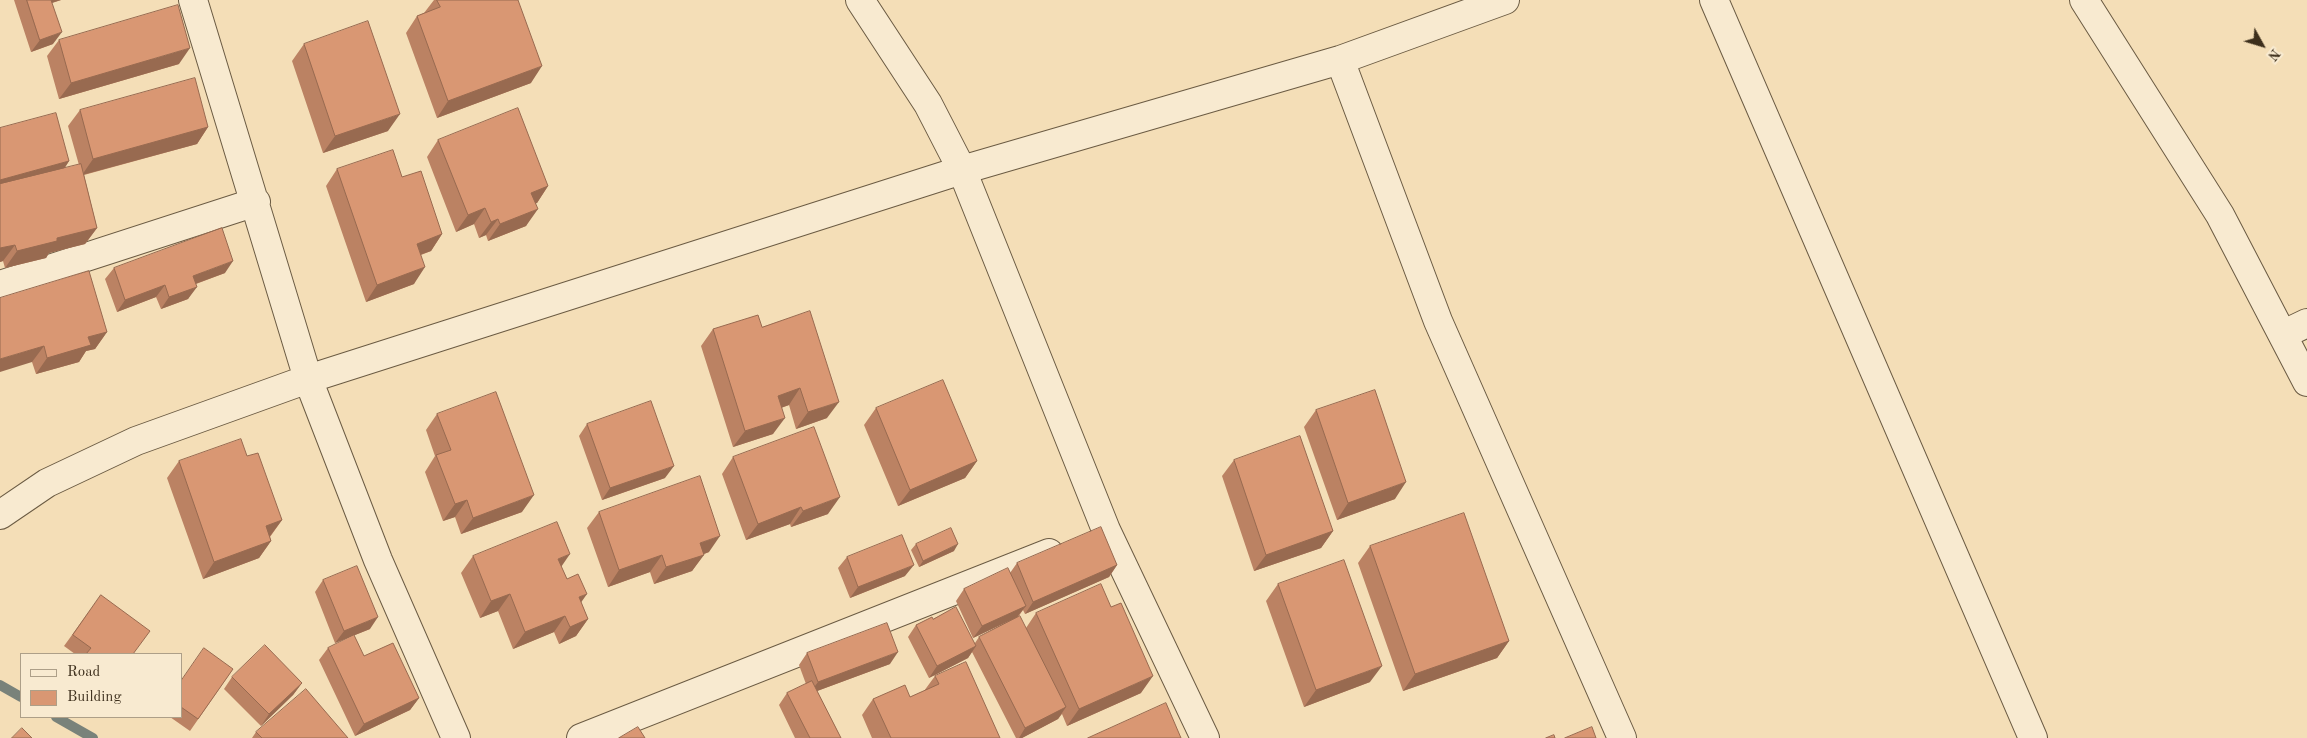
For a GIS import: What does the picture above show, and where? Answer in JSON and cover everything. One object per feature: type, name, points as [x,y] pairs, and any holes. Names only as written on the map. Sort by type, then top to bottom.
[{"type":"street","points":[[193,0],[256,202],[308,380],[378,560],[456,738]]},
{"type":"street","points":[[860,0],[928,104],[962,170],[1106,530],[1205,738]]},
{"type":"street","points":[[0,515],[47,483],[136,441],[308,380],[962,170],[1340,60],[1505,0]]},
{"type":"street","points":[[1714,0],[2033,738]]},
{"type":"street","points":[[2084,0],[2220,215],[2295,328],[2307,382]]},
{"type":"street","points":[[1340,60],[1438,321],[1622,738]]},
{"type":"street","points":[[0,285],[256,202]]},
{"type":"street","points":[[581,738],[1106,530]]},
{"type":"building","points":[[27,0],[51,0],[62,32],[40,40]]},
{"type":"building","points":[[437,0],[518,0],[542,66],[448,101],[417,16],[440,7]]},
{"type":"building","points":[[178,5],[190,48],[71,83],[59,40]]},
{"type":"building","points":[[368,21],[400,114],[335,136],[304,44]]},
{"type":"building","points":[[195,78],[208,127],[93,159],[80,110]]},
{"type":"building","points":[[518,108],[548,186],[531,193],[538,209],[500,224],[498,219],[491,222],[485,208],[468,215],[438,140]]},
{"type":"building","points":[[56,113],[69,161],[0,180],[0,128]]},
{"type":"building","points":[[393,150],[402,177],[421,171],[442,234],[417,244],[425,267],[377,285],[337,169]]},
{"type":"building","points":[[81,164],[97,228],[17,251],[15,245],[0,248],[0,184]]},
{"type":"building","points":[[222,228],[233,261],[193,276],[197,287],[169,297],[165,285],[125,300],[114,268]]},
{"type":"building","points":[[89,271],[107,332],[88,337],[91,345],[47,358],[44,346],[0,359],[0,298]]},
{"type":"building","points":[[810,311],[839,402],[808,412],[800,388],[778,396],[785,418],[745,431],[713,329],[758,315],[762,327]]},
{"type":"building","points":[[943,380],[977,461],[910,490],[876,408]]},
{"type":"building","points":[[1375,390],[1406,482],[1348,503],[1316,410]]},
{"type":"building","points":[[496,392],[534,495],[473,518],[467,500],[455,504],[436,455],[451,450],[437,414]]},
{"type":"building","points":[[651,401],[674,466],[610,488],[587,424]]},
{"type":"building","points":[[814,427],[840,497],[803,511],[801,507],[758,524],[733,457]]},
{"type":"building","points":[[1300,436],[1333,531],[1266,555],[1234,460]]},
{"type":"building","points":[[241,439],[247,456],[258,453],[282,520],[266,526],[271,541],[214,562],[179,461]]},
{"type":"building","points":[[700,476],[720,536],[700,543],[704,555],[666,567],[662,555],[619,570],[599,512]]},
{"type":"building","points":[[1464,513],[1509,641],[1415,674],[1370,546]]},
{"type":"building","points":[[557,522],[570,554],[558,559],[567,579],[578,574],[587,594],[579,597],[588,619],[570,627],[565,616],[525,632],[510,594],[491,601],[473,556]]},
{"type":"building","points":[[1101,527],[1117,565],[1033,602],[1017,563]]},
{"type":"building","points":[[951,528],[958,544],[923,561],[916,544]]},
{"type":"building","points":[[902,535],[914,565],[858,587],[847,557]]},
{"type":"building","points":[[1344,560],[1382,666],[1316,690],[1278,584]]},
{"type":"building","points":[[357,566],[378,617],[344,631],[323,580]]},
{"type":"building","points":[[1008,568],[1026,606],[982,626],[964,589]]},
{"type":"building","points":[[1101,584],[1111,607],[1121,603],[1153,676],[1079,709],[1036,613]]},
{"type":"building","points":[[101,595],[150,631],[134,653],[87,653],[91,648],[73,635]]},
{"type":"building","points":[[956,607],[976,646],[937,666],[916,625],[932,617],[933,619]]},
{"type":"building","points":[[1020,616],[1066,707],[1025,728],[979,637]]},
{"type":"building","points":[[887,623],[898,652],[818,682],[807,653]]},
{"type":"building","points":[[354,635],[364,656],[393,643],[419,698],[364,724],[328,648]]},
{"type":"building","points":[[265,645],[302,683],[269,714],[232,677]]},
{"type":"building","points":[[204,648],[233,669],[198,719],[182,708],[182,680]]},
{"type":"building","points":[[966,662],[1000,738],[891,738],[873,699],[905,685],[910,697],[939,684],[935,676]]},
{"type":"building","points":[[812,681],[841,738],[810,738],[787,693]]},
{"type":"building","points":[[306,689],[348,738],[262,738],[256,732]]},
{"type":"building","points":[[1166,703],[1181,738],[1088,738]]},
{"type":"building","points":[[638,727],[645,738],[619,738]]},
{"type":"building","points":[[1592,727],[1596,738],[1565,738]]},
{"type":"building","points":[[22,728],[32,738],[12,738]]},
{"type":"waterway","points":[[0,685],[20,696]]},
{"type":"waterway","points":[[58,718],[93,738]]}]
